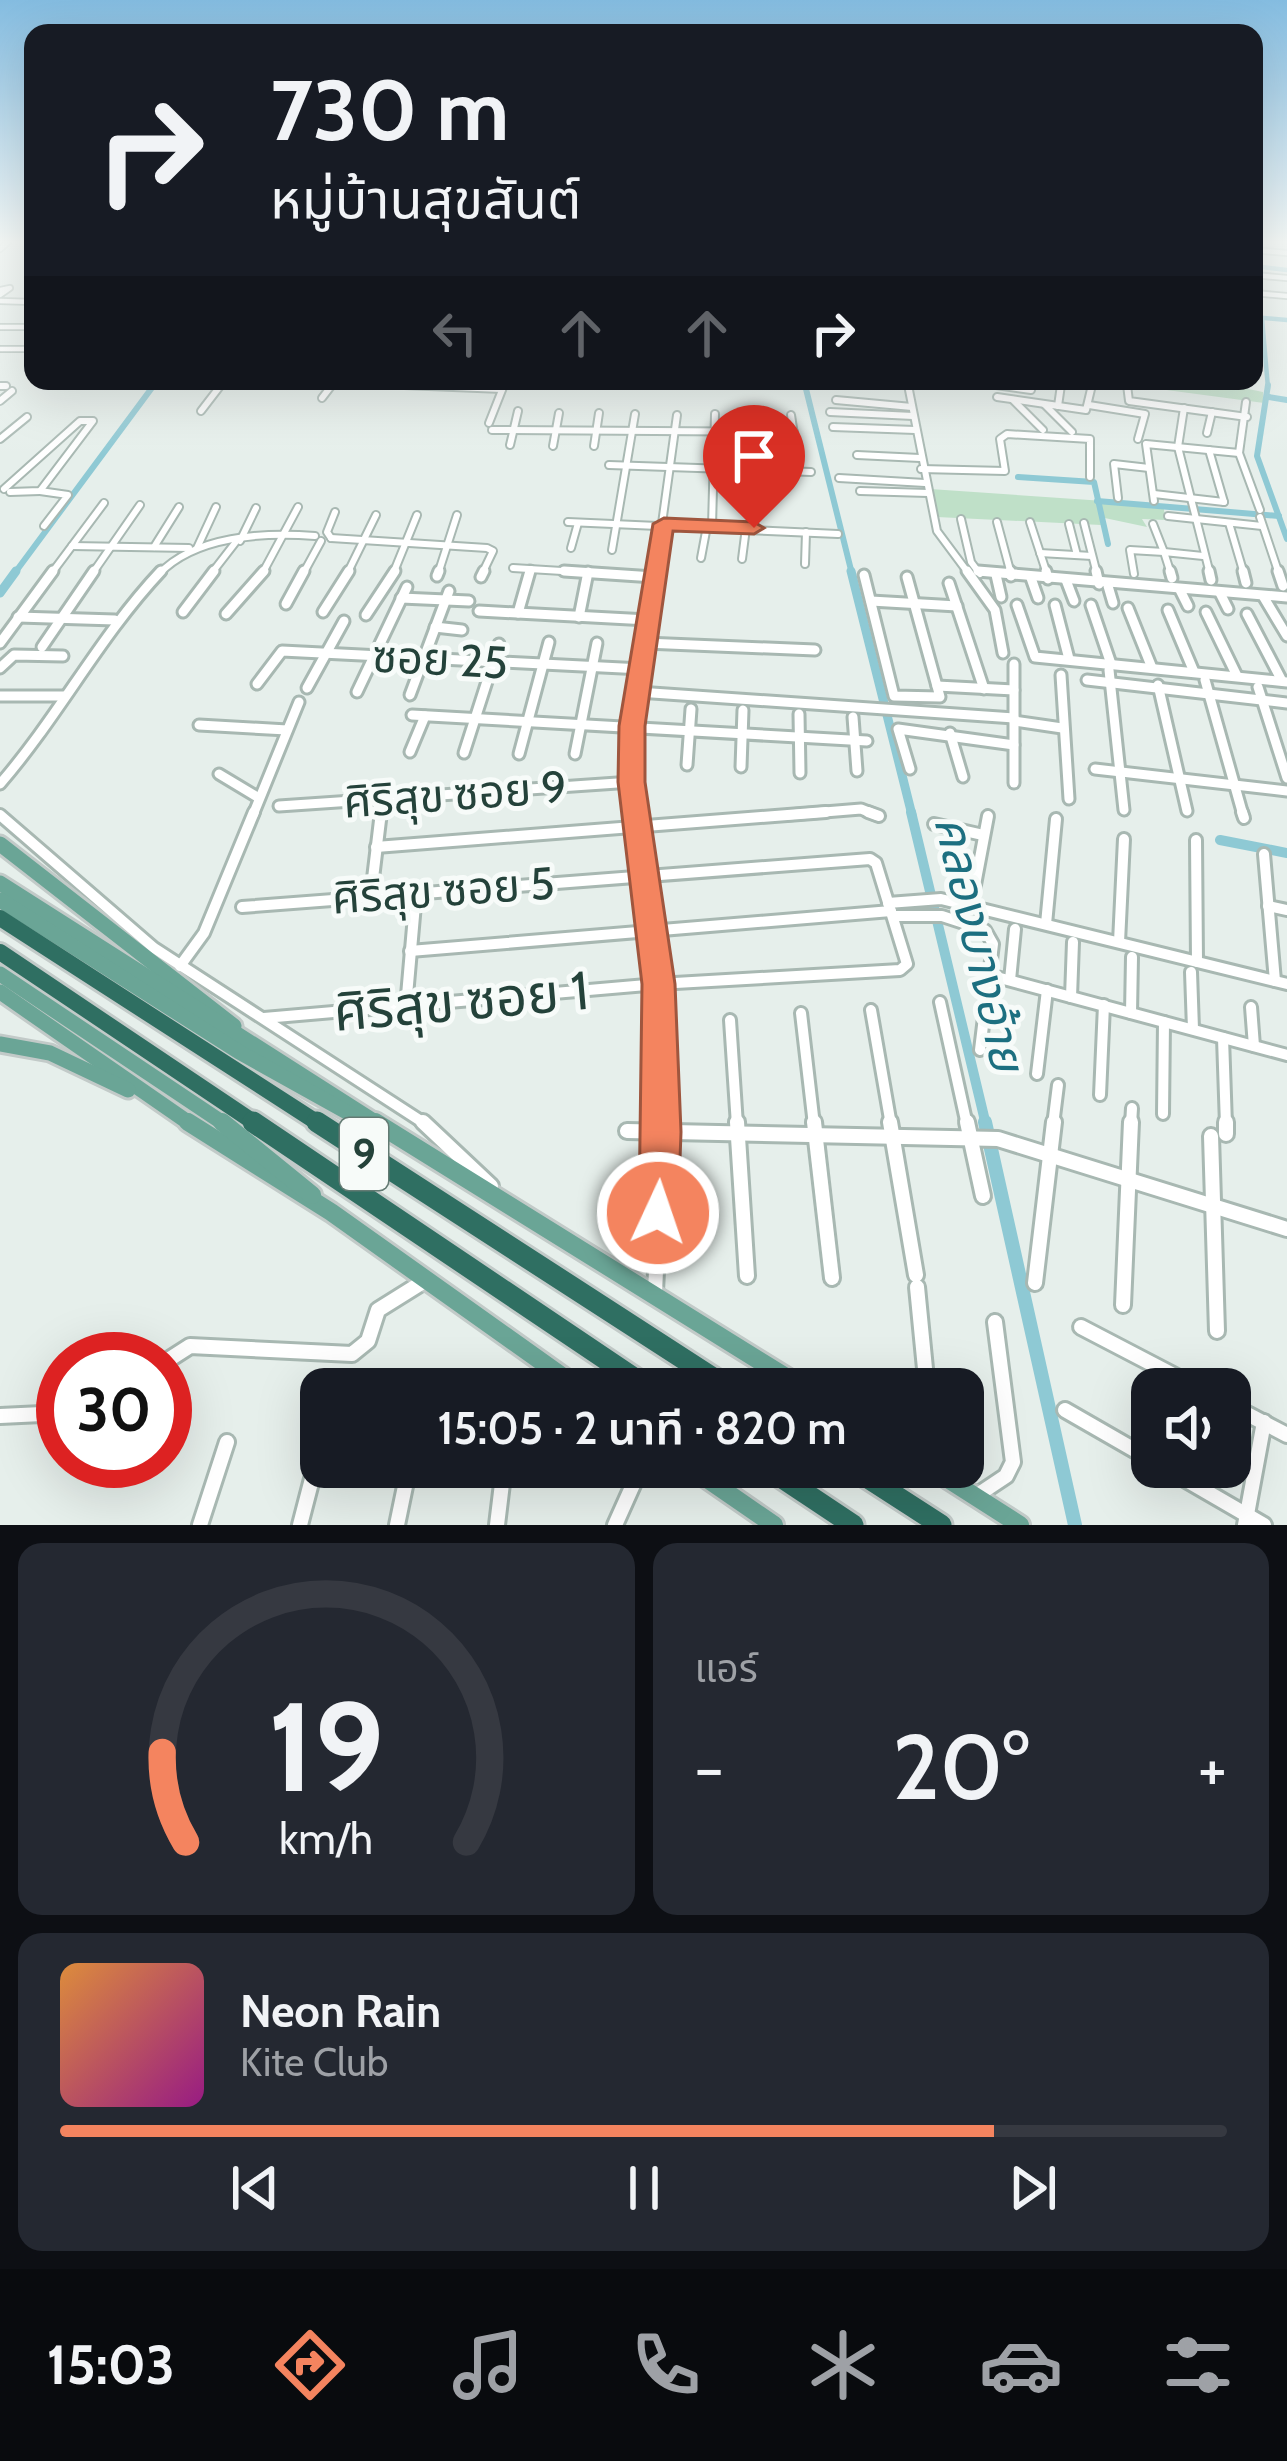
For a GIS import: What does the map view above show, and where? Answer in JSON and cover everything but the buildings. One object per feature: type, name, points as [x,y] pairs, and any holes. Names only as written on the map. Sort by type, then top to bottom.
[{"type":"highway","name":"9","points":[[0,918],[697,1368]]},
{"type":"highway","name":"9","points":[[0,952],[619,1368]]},
{"type":"highway","points":[[798,1488],[853,1525]]},
{"type":"highway","points":[[884,1488],[941,1525]]},
{"type":"main road","points":[[0,844],[219,1010],[241,1044]]},
{"type":"main road","points":[[0,883],[354,1119],[400,1138],[772,1368]]},
{"type":"main road","points":[[0,900],[241,1044]]},
{"type":"main road","points":[[0,974],[260,1148],[331,1212]]},
{"type":"main road","points":[[0,992],[167,1109],[331,1212],[550,1368]]},
{"type":"main road","points":[[0,1044],[50,1053],[167,1109]]},
{"type":"main road","points":[[720,1488],[774,1525]]},
{"type":"main road","points":[[962,1488],[1018,1523]]},
{"type":"street","points":[[0,400],[6,388]]},
{"type":"street","points":[[201,411],[217,390]]},
{"type":"street","points":[[322,398],[328,390]]},
{"type":"street","points":[[502,390],[490,426],[794,432]]},
{"type":"street","points":[[908,390],[939,534],[995,610],[1003,653]]},
{"type":"street","points":[[1029,402],[1031,390]]},
{"type":"street","points":[[1058,406],[1061,390]]},
{"type":"street","points":[[997,398],[1088,410],[1091,390]]},
{"type":"street","points":[[1126,390],[1126,399],[1247,417]]},
{"type":"street","points":[[1156,404],[1158,390]]},
{"type":"street","points":[[1188,393],[1178,447],[1211,580]]},
{"type":"street","points":[[1207,433],[1218,398]]},
{"type":"street","points":[[836,400],[912,412]]},
{"type":"street","points":[[1012,400],[1043,430]]},
{"type":"street","points":[[1246,402],[1239,453],[1283,586]]},
{"type":"street","points":[[1045,405],[1072,432]]},
{"type":"street","points":[[1088,405],[1145,414],[1138,439]]},
{"type":"street","points":[[830,412],[891,410]]},
{"type":"street","points":[[510,445],[518,411]]},
{"type":"street","points":[[553,446],[559,413]]},
{"type":"street","points":[[594,446],[599,413]]},
{"type":"street","points":[[612,550],[635,414]]},
{"type":"street","points":[[701,558],[709,526],[716,414]]},
{"type":"street","points":[[742,559],[750,528],[754,470],[752,414]]},
{"type":"street","points":[[654,1294],[663,1132],[658,984],[632,782],[632,726],[677,415]]},
{"type":"street","points":[[791,415],[796,448]]},
{"type":"street","points":[[0,439],[27,417]]},
{"type":"street","points":[[3,492],[80,422],[93,421],[40,490]]},
{"type":"street","points":[[833,427],[915,430]]},
{"type":"street","points":[[857,455],[1005,471],[1000,436],[1090,439],[1090,476]]},
{"type":"street","points":[[1239,453],[1145,445],[1154,498],[1229,523],[1261,518]]},
{"type":"street","points":[[1168,516],[1224,505],[1209,450]]},
{"type":"street","points":[[1118,498],[1114,464],[1149,468]]},
{"type":"street","points":[[609,465],[811,472]]},
{"type":"street","points":[[838,478],[926,488]]},
{"type":"street","points":[[860,491],[926,488]]},
{"type":"street","points":[[3,492],[40,490],[68,495],[44,526]]},
{"type":"street","points":[[0,643],[104,503]]},
{"type":"street","points":[[42,647],[140,505]]},
{"type":"street","points":[[154,548],[179,507]]},
{"type":"street","points":[[0,784],[28,752],[115,620],[155,574],[193,548],[216,507]]},
{"type":"street","points":[[226,614],[261,576],[298,507]]},
{"type":"street","points":[[183,612],[237,542],[256,508]]},
{"type":"street","points":[[286,604],[335,512]]},
{"type":"street","points":[[323,613],[376,515]]},
{"type":"street","points":[[366,615],[406,546],[417,515]]},
{"type":"street","points":[[437,576],[457,515]]},
{"type":"street","points":[[961,519],[971,562],[981,575],[1287,597]]},
{"type":"street","points":[[571,548],[573,522],[838,534]]},
{"type":"street","points":[[997,522],[1011,576]]},
{"type":"street","points":[[1030,522],[1048,579]]},
{"type":"street","points":[[1229,523],[1246,583]]},
{"type":"street","points":[[1069,524],[1077,555]]},
{"type":"street","points":[[1084,524],[1113,604]]},
{"type":"street","points":[[1153,524],[1172,578]]},
{"type":"street","points":[[806,532],[806,564]]},
{"type":"street","points":[[72,545],[193,548],[286,534],[364,544],[492,550],[481,577]]},
{"type":"street","points":[[1134,575],[1130,550],[1203,556]]},
{"type":"street","points":[[1040,553],[1092,556]]},
{"type":"street","points":[[513,568],[654,577]]},
{"type":"street","points":[[518,614],[531,569]]},
{"type":"street","points":[[579,617],[588,572]]},
{"type":"street","points":[[864,575],[894,696],[940,697],[907,577]]},
{"type":"street","points":[[995,575],[1001,597]]},
{"type":"street","points":[[1031,578],[1038,598]]},
{"type":"street","points":[[1066,580],[1074,602]]},
{"type":"street","points":[[949,583],[984,688]]},
{"type":"street","points":[[357,692],[407,587]]},
{"type":"street","points":[[1143,588],[1150,604]]},
{"type":"street","points":[[1180,590],[1188,607]]},
{"type":"street","points":[[1220,593],[1228,609]]},
{"type":"street","points":[[401,598],[448,596],[469,602]]},
{"type":"street","points":[[410,695],[448,596]]},
{"type":"street","points":[[1263,596],[1287,636]]},
{"type":"street","points":[[871,602],[957,606]]},
{"type":"street","points":[[1091,604],[1110,672],[1124,810]]},
{"type":"street","points":[[1017,605],[1031,655],[1070,659],[1159,687],[1287,703]]},
{"type":"street","points":[[1055,605],[1070,659]]},
{"type":"street","points":[[1129,608],[1152,668]]},
{"type":"street","points":[[1168,610],[1194,672]]},
{"type":"street","points":[[479,611],[648,620]]},
{"type":"street","points":[[1206,611],[1238,676]]},
{"type":"street","points":[[1246,614],[1285,681]]},
{"type":"street","points":[[18,617],[115,620]]},
{"type":"street","points":[[307,688],[344,621]]},
{"type":"street","points":[[435,627],[462,630]]},
{"type":"street","points":[[519,754],[549,642]]},
{"type":"street","points":[[574,754],[597,643]]},
{"type":"street","points":[[645,643],[815,650]]},
{"type":"street","points":[[464,753],[500,644]]},
{"type":"street","name":"ซอย 25","points":[[257,685],[278,652],[642,669]]},
{"type":"street","points":[[0,668],[18,654],[63,656]]},
{"type":"street","points":[[1014,783],[1015,664]]},
{"type":"street","points":[[1087,680],[1110,672],[1152,668],[1285,681]]},
{"type":"street","points":[[1061,675],[1069,799]]},
{"type":"street","points":[[1205,680],[1244,818]]},
{"type":"street","points":[[938,686],[1014,690]]},
{"type":"street","points":[[1159,687],[1186,811]]},
{"type":"street","points":[[1258,687],[1287,778]]},
{"type":"street","points":[[638,692],[1014,720],[1062,728]]},
{"type":"street","points":[[0,696],[64,696]]},
{"type":"street","points":[[180,966],[204,933],[299,702]]},
{"type":"street","points":[[687,766],[691,709]]},
{"type":"street","points":[[742,767],[743,710]]},
{"type":"street","points":[[799,714],[800,773]]},
{"type":"street","points":[[412,715],[867,741]]},
{"type":"street","points":[[410,752],[425,716]]},
{"type":"street","points":[[853,717],[857,771]]},
{"type":"street","points":[[200,725],[287,730]]},
{"type":"street","points":[[910,769],[898,729],[1014,745]]},
{"type":"street","points":[[950,733],[963,777]]},
{"type":"street","points":[[1095,769],[1287,791]]},
{"type":"street","points":[[219,774],[259,799]]},
{"type":"street","name":"ศิริสุข ซอย 9","points":[[279,806],[632,782]]},
{"type":"street","points":[[371,895],[382,799]]},
{"type":"street","points":[[376,848],[861,809],[879,816]]},
{"type":"street","points":[[1,816],[95,900],[180,966],[448,1140],[514,1211]]},
{"type":"street","points":[[971,906],[988,816]]},
{"type":"street","points":[[1046,925],[1056,819]]},
{"type":"street","points":[[934,824],[983,836]]},
{"type":"street","points":[[1119,942],[1124,838]]},
{"type":"street","points":[[1193,1029],[1196,840]]},
{"type":"street","points":[[410,951],[891,910],[917,900],[941,899],[1119,942],[1194,967],[1281,982],[1264,854]]},
{"type":"street","name":"ศิริสุข ซอย 5","points":[[242,907],[870,859],[876,862],[891,910]]},
{"type":"street","points":[[406,1006],[416,893]]},
{"type":"street","points":[[1268,906],[1287,910]]},
{"type":"street","points":[[891,910],[943,916],[985,930],[993,944],[980,1050]]},
{"type":"street","name":"ศิริสุข ซอย 1","points":[[264,1018],[658,984],[900,970],[907,964],[891,910]]},
{"type":"street","points":[[1010,980],[1015,928]]},
{"type":"street","points":[[1071,997],[1073,943]]},
{"type":"street","points":[[1131,1013],[1132,958]]},
{"type":"street","points":[[989,975],[1287,1055]]},
{"type":"street","points":[[1037,1074],[1047,990]]},
{"type":"street","points":[[940,1002],[976,1137],[983,1196]]},
{"type":"street","points":[[1100,1095],[1104,1006]]},
{"type":"street","points":[[1251,1007],[1254,1046]]},
{"type":"street","points":[[871,1010],[916,1281],[925,1368]]},
{"type":"street","points":[[801,1013],[832,1279]]},
{"type":"street","points":[[730,1020],[747,1276]]},
{"type":"street","points":[[1163,1114],[1164,1022]]},
{"type":"street","points":[[1217,1330],[1214,1206],[1223,1038]]},
{"type":"street","points":[[1035,1283],[1058,1085]]},
{"type":"street","points":[[1124,1305],[1132,1108]]},
{"type":"street","points":[[627,1131],[998,1139],[1287,1229]]},
{"type":"street","points":[[192,1346],[352,1354],[368,1341],[378,1310],[426,1280]]},
{"type":"street","points":[[975,1496],[1006,1476],[1013,1462],[995,1322]]},
{"type":"street","points":[[1082,1327],[1160,1368]]},
{"type":"street","points":[[1065,1410],[1131,1448]]},
{"type":"street","points":[[0,1417],[36,1415]]},
{"type":"street","points":[[1251,1416],[1287,1435]]},
{"type":"street","points":[[1246,1520],[1264,1422]]},
{"type":"street","points":[[200,1525],[227,1442]]},
{"type":"street","points":[[300,1525],[310,1488]]},
{"type":"street","points":[[397,1525],[405,1488]]},
{"type":"street","points":[[497,1525],[501,1488]]},
{"type":"street","points":[[615,1525],[632,1488]]},
{"type":"street","points":[[1196,1488],[1246,1520],[1264,1525]]},
{"type":"green space","points":[[1166,390],[1253,390],[1263,392],[1264,403]]},
{"type":"green space","points":[[930,489],[1163,505],[1166,520],[1142,519],[1147,527],[1100,517],[1101,525],[937,517]]},
{"type":"waterway","points":[[1263,318],[1287,320]]},
{"type":"waterway","points":[[1263,330],[1268,386]]},
{"type":"waterway","points":[[1268,386],[1257,456],[1279,516]]},
{"type":"waterway","points":[[14,574],[150,390]]},
{"type":"waterway","name":"คลองบางอ้าย","points":[[806,390],[852,574]]},
{"type":"waterway","points":[[1269,397],[1287,400]]},
{"type":"waterway","points":[[1018,477],[1094,482],[1098,501]]},
{"type":"waterway","points":[[1098,501],[1279,516]]},
{"type":"waterway","points":[[1098,501],[1108,544]]},
{"type":"waterway","points":[[1279,516],[1287,539]]},
{"type":"waterway","points":[[0,593],[16,571]]},
{"type":"waterway","name":"คลองบางอ้าย","points":[[851,571],[912,815]]},
{"type":"waterway","name":"คลองบางอ้าย","points":[[911,812],[986,1125]]},
{"type":"waterway","points":[[1220,840],[1287,853]]},
{"type":"waterway","name":"คลองบางอ้าย","points":[[985,1122],[1075,1525]]},
{"type":"route","points":[[658,1213],[663,1132],[658,984],[630,764],[632,726],[664,524],[754,528]]}]
